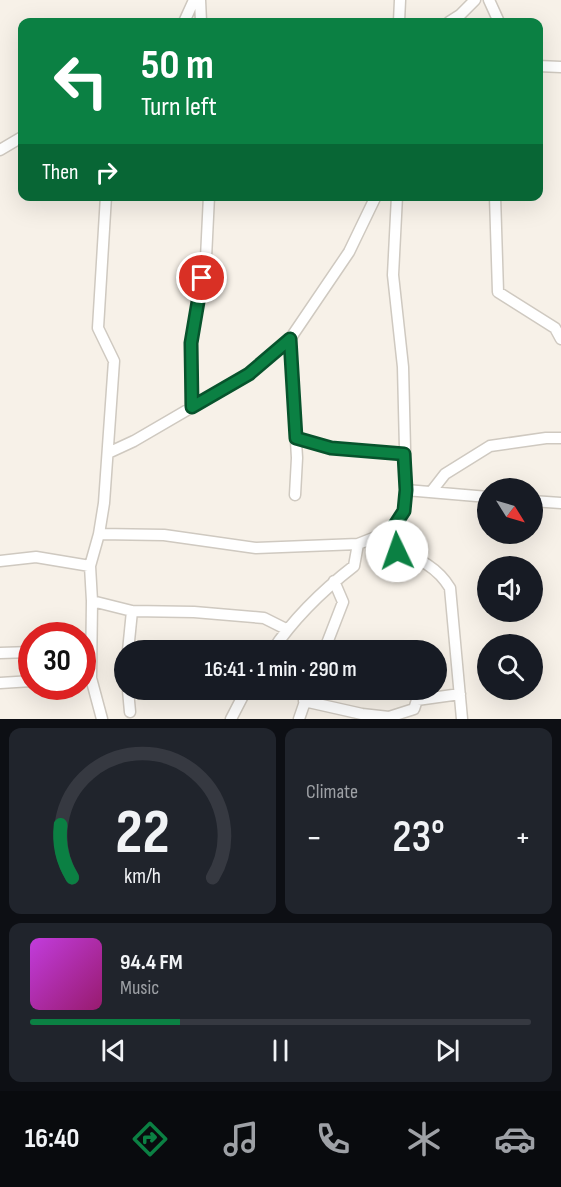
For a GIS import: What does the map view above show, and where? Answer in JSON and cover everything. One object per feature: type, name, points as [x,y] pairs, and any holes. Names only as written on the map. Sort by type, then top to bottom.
[{"type":"street","points":[[186,18],[194,0]]},
{"type":"street","points":[[200,0],[201,18]]},
{"type":"street","points":[[399,18],[400,0]]},
{"type":"street","points":[[455,18],[475,0]]},
{"type":"street","points":[[489,0],[497,18]]},
{"type":"street","points":[[543,66],[561,68]]},
{"type":"street","points":[[0,150],[18,139]]},
{"type":"street","points":[[89,622],[92,602],[90,566],[99,534],[104,503],[114,361],[98,328],[106,201]]},
{"type":"street","points":[[192,407],[191,343],[206,258],[209,201]]},
{"type":"street","points":[[108,453],[134,441],[249,374],[290,339],[349,252],[374,201]]},
{"type":"street","points":[[99,534],[164,535],[256,548],[358,544],[391,531],[404,511],[406,490],[403,368],[393,275],[397,201]]},
{"type":"street","points":[[495,201],[498,292],[555,328],[561,339]]},
{"type":"street","points":[[290,339],[296,438],[295,495]]},
{"type":"street","points":[[296,438],[331,448],[404,454]]},
{"type":"street","points":[[431,492],[445,474],[490,446],[561,438]]},
{"type":"street","points":[[406,490],[477,496]]},
{"type":"street","points":[[543,502],[561,503]]},
{"type":"street","points":[[391,531],[397,551],[419,558],[443,576],[450,588],[462,719]]},
{"type":"street","points":[[279,640],[286,629],[334,581],[354,566],[358,544]]},
{"type":"street","points":[[0,561],[36,557],[90,566]]},
{"type":"street","points":[[328,640],[343,602],[334,581]]},
{"type":"street","points":[[92,602],[132,611],[194,612],[264,618],[286,629]]},
{"type":"street","points":[[129,640],[132,611]]},
{"type":"street","points":[[0,652],[18,652]]},
{"type":"street","points":[[0,683],[18,682]]},
{"type":"street","points":[[299,719],[304,701],[362,714],[389,717],[414,709],[417,700],[460,694]]},
{"type":"street","points":[[95,700],[102,719]]},
{"type":"street","points":[[129,700],[130,712]]},
{"type":"street","points":[[231,719],[241,700]]},
{"type":"route","points":[[202,278],[191,343],[192,407],[249,374],[290,339],[296,438],[331,448],[404,454],[406,490],[404,511],[391,531],[397,551]]}]
